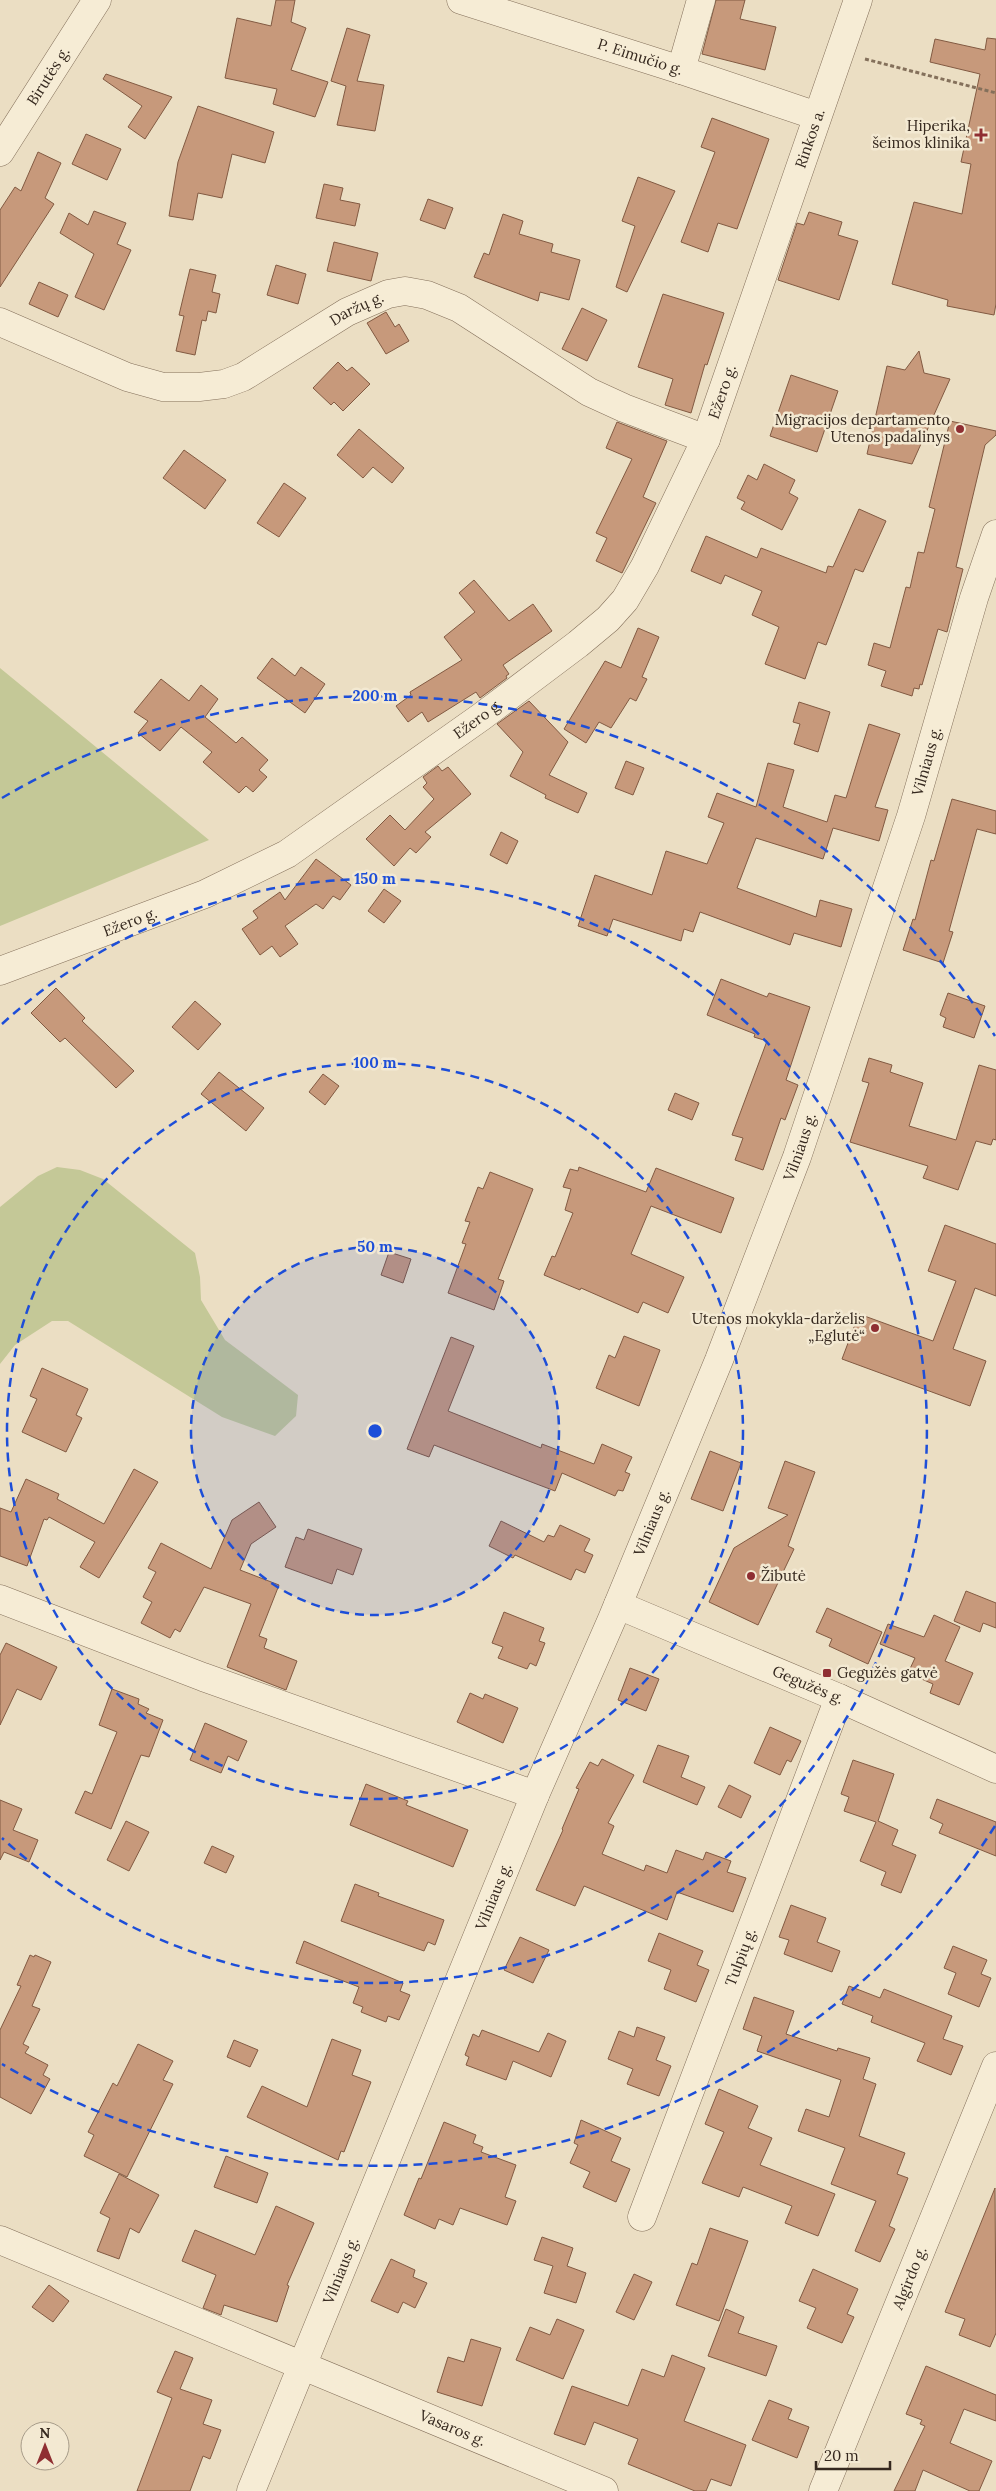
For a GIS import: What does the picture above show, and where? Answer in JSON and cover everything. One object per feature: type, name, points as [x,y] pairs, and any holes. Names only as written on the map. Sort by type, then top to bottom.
[{"type":"street","name":"Birutės g.","points":[[0,152],[97,0]]},
{"type":"street","name":"P. Eimučio g.","points":[[461,0],[681,70],[817,116]]},
{"type":"street","points":[[681,70],[701,0]]},
{"type":"street","name":"Rinkos a.","points":[[762,276],[858,0]]},
{"type":"street","name":"Ežero g.","points":[[0,970],[205,894],[254,872],[287,854],[489,711],[608,619],[625,600],[645,566],[706,439],[762,276]]},
{"type":"street","name":"Daržų g.","points":[[0,322],[127,377],[163,387],[200,387],[224,384],[243,377],[347,312],[388,294],[405,291],[420,294],[459,308],[589,392],[624,408],[706,439]]},
{"type":"street","name":"Vilniaus g.","points":[[251,2491],[535,1795],[618,1605],[719,1360],[797,1157],[893,872],[974,598],[996,534]]},
{"type":"street","points":[[0,1599],[203,1678],[535,1795]]},
{"type":"street","name":"Gegužės g.","points":[[618,1605],[839,1698],[996,1769]]},
{"type":"street","name":"Tulpių g.","points":[[642,2218],[839,1698]]},
{"type":"street","name":"Algirdo g.","points":[[823,2491],[996,2066]]},
{"type":"street","name":"Vasaros g.","points":[[0,2240],[604,2491]]},
{"type":"path","points":[[840,52],[996,93]]},
{"type":"green space","points":[[0,668],[209,840],[0,926]]},
{"type":"green space","points":[[57,1167],[80,1170],[103,1179],[195,1253],[200,1277],[201,1300],[225,1340],[298,1395],[296,1416],[275,1436],[222,1417],[68,1321],[52,1321],[15,1345],[0,1364],[0,1207],[38,1176]]},
{"type":"building","points":[[276,0],[295,0],[291,22],[306,28],[291,70],[328,82],[315,117],[273,104],[277,89],[225,78],[237,18],[271,26]]},
{"type":"building","points":[[716,0],[745,0],[740,19],[776,27],[765,70],[702,54]]},
{"type":"building","points":[[347,28],[370,35],[357,81],[384,85],[375,131],[337,125],[346,86],[331,81]]},
{"type":"building","points":[[987,38],[996,39],[996,304],[994,315],[947,306],[948,300],[892,284],[914,202],[962,214],[971,164],[961,162],[980,74],[930,62],[935,39],[985,50]]},
{"type":"building","points":[[106,74],[172,97],[145,139],[128,127],[142,106],[103,79]]},
{"type":"building","points":[[198,106],[274,132],[265,163],[232,154],[222,198],[198,193],[193,220],[169,216],[178,162]]},
{"type":"building","points":[[712,118],[769,139],[737,229],[718,223],[708,252],[681,242],[715,152],[701,147]]},
{"type":"building","points":[[86,134],[121,149],[107,180],[72,164]]},
{"type":"building","points":[[38,152],[61,163],[45,198],[54,204],[0,287],[0,210],[15,187],[21,191]]},
{"type":"building","points":[[638,177],[675,191],[627,292],[616,287],[635,226],[622,221]]},
{"type":"building","points":[[324,184],[343,188],[340,200],[360,204],[355,226],[316,218]]},
{"type":"building","points":[[428,199],[453,208],[445,229],[420,220]]},
{"type":"building","points":[[94,211],[126,223],[117,244],[131,250],[104,310],[75,297],[94,254],[60,233],[69,213],[88,225]]},
{"type":"building","points":[[809,212],[842,222],[838,235],[858,241],[839,300],[778,280],[797,223],[804,225]]},
{"type":"building","points":[[503,214],[523,221],[519,234],[553,244],[551,252],[580,260],[569,300],[540,292],[538,301],[474,277],[484,253],[489,255]]},
{"type":"building","points":[[334,242],[378,253],[371,281],[327,271]]},
{"type":"building","points":[[276,265],[306,274],[298,304],[267,295]]},
{"type":"building","points":[[190,269],[216,275],[212,292],[220,294],[216,313],[208,311],[206,321],[202,320],[195,355],[176,351],[184,316],[179,315]]},
{"type":"building","points":[[39,282],[68,295],[58,317],[29,304]]},
{"type":"building","points":[[663,294],[724,313],[707,365],[705,364],[691,413],[665,405],[673,379],[638,367]]},
{"type":"building","points":[[582,308],[607,320],[587,361],[562,349]]},
{"type":"building","points":[[386,312],[395,327],[399,324],[409,341],[386,354],[367,323]]},
{"type":"building","points":[[919,351],[924,373],[950,379],[912,464],[867,454],[887,366],[905,370]]},
{"type":"building","points":[[338,362],[347,371],[352,367],[370,384],[343,411],[334,402],[331,405],[313,388]]},
{"type":"building","points":[[791,375],[838,391],[817,452],[770,436]]},
{"type":"building","points":[[950,421],[996,431],[996,435],[985,445],[956,567],[963,569],[947,632],[938,629],[922,685],[920,684],[919,689],[914,688],[912,696],[881,686],[886,671],[868,665],[874,643],[890,648],[906,587],[910,588],[918,552],[924,553],[935,509],[929,507]]},
{"type":"building","points":[[617,422],[667,441],[643,497],[656,503],[622,573],[596,561],[607,538],[596,533],[632,459],[606,448]]},
{"type":"building","points":[[359,429],[404,468],[392,483],[373,467],[363,478],[337,455]]},
{"type":"building","points":[[184,450],[226,480],[205,509],[163,478]]},
{"type":"building","points":[[764,464],[795,480],[789,493],[798,498],[782,530],[741,509],[745,502],[737,498],[748,475],[757,480]]},
{"type":"building","points":[[284,483],[306,498],[279,537],[257,523]]},
{"type":"building","points":[[859,509],[886,521],[863,572],[855,569],[826,645],[818,642],[805,679],[765,664],[779,627],[752,615],[762,591],[725,575],[721,584],[691,571],[706,536],[757,558],[761,548],[826,573],[828,566],[833,567]]},
{"type":"building","points":[[474,580],[509,621],[533,604],[552,631],[503,665],[509,674],[506,676],[507,678],[480,698],[476,692],[428,722],[422,712],[408,722],[396,706],[411,695],[410,692],[462,660],[444,637],[475,612],[459,593]]},
{"type":"building","points":[[638,628],[659,637],[642,677],[647,679],[636,701],[630,698],[611,728],[599,722],[586,743],[564,729],[605,661],[621,668]]},
{"type":"building","points":[[272,658],[295,676],[301,667],[325,684],[305,713],[257,678]]},
{"type":"building","points":[[161,679],[189,701],[201,685],[218,699],[205,717],[236,743],[242,737],[268,760],[259,770],[267,777],[253,792],[246,786],[239,793],[203,762],[212,752],[181,727],[160,751],[138,733],[148,721],[134,712]]},
{"type":"building","points":[[529,701],[568,742],[549,775],[587,793],[578,813],[545,798],[546,795],[510,776],[523,752],[497,724]]},
{"type":"building","points":[[799,702],[830,712],[818,752],[794,744],[800,724],[793,722]]},
{"type":"building","points":[[869,724],[900,734],[875,807],[888,810],[879,841],[833,828],[823,859],[756,838],[737,888],[816,917],[820,900],[852,909],[841,947],[794,933],[790,945],[700,912],[693,932],[684,929],[681,941],[613,919],[607,936],[578,926],[595,875],[652,895],[666,851],[707,864],[724,823],[708,817],[717,793],[756,807],[768,763],[794,770],[783,807],[827,822],[835,795],[846,798]]},
{"type":"building","points":[[626,761],[644,768],[633,795],[615,788]]},
{"type":"building","points":[[438,766],[442,771],[448,767],[471,794],[425,832],[431,837],[416,853],[410,848],[394,866],[366,839],[390,815],[405,830],[434,799],[423,787],[427,783],[423,777]]},
{"type":"building","points":[[952,799],[996,811],[996,834],[977,829],[949,931],[953,932],[943,963],[903,950],[913,919],[915,920],[931,860],[934,861]]},
{"type":"building","points":[[501,832],[518,841],[507,864],[490,855]]},
{"type":"building","points":[[316,859],[351,885],[340,900],[333,896],[323,909],[316,904],[285,926],[298,944],[280,957],[272,946],[260,955],[242,929],[258,918],[253,911],[280,892],[285,900]]},
{"type":"building","points":[[384,889],[401,901],[384,923],[368,911]]},
{"type":"building","points":[[721,979],[767,997],[769,993],[810,1007],[786,1080],[798,1085],[785,1120],[781,1118],[763,1170],[735,1160],[743,1138],[732,1135],[767,1041],[754,1037],[755,1034],[707,1015]]},
{"type":"building","points":[[56,988],[85,1018],[82,1021],[134,1071],[116,1088],[65,1038],[60,1042],[31,1013]]},
{"type":"building","points":[[948,993],[985,1006],[974,1038],[943,1027],[946,1018],[940,1015]]},
{"type":"building","points":[[195,1001],[221,1024],[198,1050],[172,1027]]},
{"type":"building","points":[[869,1058],[892,1065],[890,1072],[923,1083],[909,1126],[956,1140],[979,1065],[996,1070],[996,1140],[993,1139],[991,1145],[976,1141],[958,1190],[923,1178],[928,1166],[850,1142],[869,1083],[862,1081]]},
{"type":"building","points":[[219,1072],[264,1108],[246,1131],[201,1094]]},
{"type":"building","points":[[323,1074],[339,1086],[325,1105],[309,1092]]},
{"type":"building","points":[[675,1093],[699,1103],[692,1120],[668,1110]]},
{"type":"building","points":[[579,1167],[646,1192],[656,1168],[734,1198],[721,1233],[651,1206],[631,1254],[684,1277],[668,1313],[643,1302],[638,1313],[581,1288],[580,1290],[544,1275],[552,1256],[555,1257],[573,1213],[565,1210],[571,1189],[563,1187],[570,1169],[578,1171]]},
{"type":"building","points":[[490,1172],[533,1189],[498,1279],[504,1281],[494,1310],[448,1293],[466,1244],[462,1243],[470,1222],[465,1221],[478,1187],[483,1189]]},
{"type":"building","name":"Utenos mokykla-darželis „Eglutė“","points":[[945,1225],[996,1244],[996,1296],[975,1288],[953,1349],[986,1361],[970,1406],[842,1359],[859,1314],[933,1341],[956,1281],[928,1271]]},
{"type":"building","points":[[389,1252],[411,1259],[403,1283],[381,1275]]},
{"type":"building","points":[[624,1336],[660,1350],[639,1406],[596,1388],[609,1355],[615,1358]]},
{"type":"building","points":[[451,1337],[474,1346],[448,1411],[541,1448],[542,1444],[594,1464],[602,1444],[632,1457],[625,1472],[630,1474],[623,1491],[618,1490],[615,1496],[562,1473],[555,1491],[434,1445],[429,1457],[407,1449]]},
{"type":"building","points":[[42,1368],[88,1389],[76,1415],[82,1418],[66,1452],[22,1432],[37,1399],[30,1396]]},
{"type":"building","points":[[710,1451],[741,1463],[723,1511],[691,1499]]},
{"type":"building","name":"Žibutė","points":[[785,1461],[815,1472],[788,1546],[794,1549],[758,1625],[709,1602],[734,1548],[788,1515],[768,1508]]},
{"type":"building","points":[[134,1469],[158,1482],[99,1578],[80,1567],[95,1542],[49,1517],[47,1520],[44,1519],[27,1566],[0,1556],[0,1508],[11,1512],[26,1479],[59,1494],[57,1499],[104,1524]]},
{"type":"building","points":[[259,1502],[276,1527],[251,1544],[240,1570],[279,1585],[259,1636],[267,1639],[264,1648],[297,1661],[286,1690],[227,1667],[251,1604],[204,1587],[180,1632],[175,1629],[170,1638],[141,1623],[152,1602],[143,1597],[156,1572],[148,1568],[161,1543],[211,1569],[232,1520]]},
{"type":"building","points":[[501,1521],[544,1542],[548,1535],[554,1537],[560,1525],[590,1539],[584,1551],[593,1555],[585,1573],[576,1569],[571,1580],[515,1555],[513,1558],[489,1546]]},
{"type":"building","points":[[308,1529],[362,1549],[353,1575],[337,1569],[332,1584],[285,1567],[296,1537],[304,1540]]},
{"type":"building","points":[[966,1591],[996,1603],[996,1628],[983,1623],[980,1632],[954,1621]]},
{"type":"building","points":[[827,1608],[882,1632],[868,1664],[829,1646],[832,1639],[816,1632]]},
{"type":"building","points":[[504,1612],[544,1628],[539,1641],[545,1643],[536,1666],[530,1663],[527,1669],[498,1658],[503,1647],[492,1643]]},
{"type":"building","points":[[934,1615],[960,1627],[945,1661],[973,1673],[959,1705],[930,1693],[933,1684],[908,1673],[915,1658],[880,1644],[888,1624],[924,1637]]},
{"type":"building","points":[[6,1643],[57,1667],[41,1700],[17,1689],[0,1725],[0,1655]]},
{"type":"building","points":[[630,1668],[659,1679],[646,1711],[618,1700]]},
{"type":"building","points":[[112,1689],[139,1699],[138,1704],[149,1709],[146,1713],[163,1720],[149,1757],[141,1755],[111,1829],[75,1813],[85,1791],[92,1794],[117,1732],[99,1725]]},
{"type":"building","points":[[470,1693],[483,1699],[485,1694],[518,1708],[503,1743],[457,1722]]},
{"type":"building","points":[[205,1723],[247,1741],[238,1761],[228,1756],[221,1773],[190,1760]]},
{"type":"building","points":[[770,1727],[801,1741],[791,1762],[787,1760],[780,1775],[754,1763]]},
{"type":"building","points":[[658,1745],[689,1756],[681,1777],[705,1787],[697,1805],[643,1782]]},
{"type":"building","points":[[602,1759],[634,1775],[608,1823],[614,1826],[602,1854],[644,1871],[646,1865],[667,1873],[676,1850],[703,1860],[706,1852],[731,1861],[727,1872],[746,1878],[733,1912],[677,1892],[667,1920],[584,1886],[575,1906],[536,1890],[563,1830],[579,1789],[576,1788],[590,1762],[598,1766]]},
{"type":"building","points":[[853,1760],[894,1774],[878,1821],[898,1830],[892,1845],[916,1855],[901,1893],[881,1885],[886,1872],[860,1861],[876,1822],[844,1811],[849,1797],[841,1794]]},
{"type":"building","points":[[366,1784],[408,1801],[406,1805],[468,1830],[453,1867],[350,1825]]},
{"type":"building","points":[[729,1785],[751,1796],[741,1818],[718,1807]]},
{"type":"building","points":[[937,1799],[996,1822],[996,1856],[939,1833],[943,1824],[930,1818]]},
{"type":"building","points":[[0,1800],[22,1809],[13,1830],[38,1840],[29,1862],[4,1852],[0,1860]]},
{"type":"building","points":[[126,1821],[149,1832],[129,1871],[107,1860]]},
{"type":"building","points":[[212,1846],[234,1856],[226,1873],[204,1863]]},
{"type":"building","points":[[355,1884],[379,1893],[378,1896],[444,1920],[435,1945],[428,1942],[424,1951],[341,1921]]},
{"type":"building","points":[[791,1905],[826,1918],[817,1942],[840,1951],[832,1972],[784,1954],[789,1940],[779,1937]]},
{"type":"building","points":[[659,1933],[703,1951],[697,1965],[709,1970],[696,2002],[664,1989],[671,1970],[648,1961]]},
{"type":"building","points":[[520,1937],[549,1950],[533,1983],[504,1970]]},
{"type":"building","points":[[304,1941],[403,1983],[400,1991],[410,1995],[399,2020],[388,2016],[386,2022],[361,2012],[363,2007],[353,2003],[359,1987],[296,1963]]},
{"type":"building","points":[[953,1946],[987,1960],[981,1974],[991,1978],[979,2007],[948,1994],[956,1973],[944,1968]]},
{"type":"building","points":[[30,1955],[34,1957],[35,1955],[51,1962],[32,2006],[40,2009],[23,2044],[29,2047],[25,2053],[48,2065],[43,2075],[50,2079],[31,2114],[0,2097],[0,2030],[21,1986],[17,1985]]},
{"type":"building","points":[[849,1986],[880,1998],[884,1989],[952,2016],[943,2039],[963,2046],[951,2075],[917,2061],[925,2043],[871,2022],[873,2016],[842,2004]]},
{"type":"building","points":[[754,1997],[794,2011],[786,2034],[837,2051],[838,2048],[870,2058],[863,2079],[876,2084],[859,2136],[905,2153],[897,2174],[908,2178],[889,2226],[895,2229],[880,2262],[855,2251],[876,2201],[831,2184],[845,2148],[798,2131],[806,2109],[829,2117],[841,2080],[757,2051],[762,2036],[743,2029]]},
{"type":"building","points":[[637,2027],[665,2037],[656,2060],[671,2066],[659,2096],[627,2084],[633,2069],[608,2059],[619,2031],[634,2037]]},
{"type":"building","points":[[482,2030],[539,2052],[548,2033],[566,2041],[551,2077],[513,2061],[506,2080],[466,2065],[469,2057],[465,2055],[473,2034],[479,2037]]},
{"type":"building","points":[[332,2039],[361,2050],[352,2075],[371,2082],[344,2152],[341,2151],[338,2160],[247,2117],[262,2086],[307,2107]]},
{"type":"building","points":[[234,2040],[258,2050],[250,2067],[227,2057]]},
{"type":"building","points":[[138,2044],[173,2061],[163,2080],[173,2084],[127,2177],[84,2156],[94,2135],[88,2132],[113,2083],[117,2086]]},
{"type":"building","points":[[719,2089],[758,2106],[748,2128],[772,2138],[760,2165],[835,2194],[818,2236],[785,2223],[792,2206],[743,2187],[739,2197],[702,2183],[724,2132],[705,2124]]},
{"type":"building","points":[[581,2120],[621,2138],[611,2161],[630,2169],[616,2202],[583,2187],[590,2172],[570,2163],[578,2145],[574,2143]]},
{"type":"building","points":[[444,2122],[476,2135],[473,2143],[483,2147],[481,2152],[516,2165],[505,2197],[516,2201],[507,2225],[460,2208],[453,2225],[439,2219],[435,2229],[404,2215]]},
{"type":"building","points":[[226,2156],[268,2173],[257,2203],[214,2187]]},
{"type":"building","points":[[119,2174],[159,2195],[139,2233],[130,2228],[119,2259],[97,2251],[110,2218],[100,2213]]},
{"type":"building","points":[[995,2188],[996,2333],[990,2347],[959,2335],[965,2319],[945,2312]]},
{"type":"building","points":[[276,2206],[314,2223],[287,2285],[289,2286],[277,2322],[224,2305],[221,2315],[203,2308],[216,2275],[182,2261],[195,2230],[255,2255]]},
{"type":"building","points":[[710,2228],[748,2241],[719,2321],[676,2305],[692,2263],[697,2265]]},
{"type":"building","points":[[542,2237],[573,2248],[567,2266],[586,2273],[576,2303],[544,2293],[553,2266],[534,2260]]},
{"type":"building","points":[[391,2259],[415,2270],[413,2277],[427,2283],[415,2308],[403,2302],[398,2313],[371,2301]]},
{"type":"building","points":[[813,2269],[858,2289],[847,2314],[854,2317],[842,2343],[807,2328],[816,2308],[799,2301]]},
{"type":"building","points":[[634,2274],[652,2282],[634,2320],[616,2312]]},
{"type":"building","points":[[49,2285],[69,2301],[53,2322],[32,2307]]},
{"type":"building","points":[[726,2309],[744,2317],[738,2333],[777,2346],[766,2376],[708,2356]]},
{"type":"building","points":[[557,2319],[584,2330],[563,2379],[516,2360],[530,2327],[550,2335]]},
{"type":"building","points":[[471,2339],[501,2348],[482,2406],[437,2392],[448,2357],[464,2362]]},
{"type":"building","points":[[175,2351],[193,2358],[180,2389],[212,2400],[203,2424],[221,2430],[210,2459],[203,2456],[190,2491],[137,2491],[172,2398],[157,2392]]},
{"type":"building","points":[[672,2355],[705,2368],[684,2421],[746,2445],[731,2486],[711,2479],[706,2491],[695,2491],[628,2464],[638,2439],[594,2422],[585,2445],[554,2434],[572,2386],[628,2406],[642,2369],[664,2377]]},
{"type":"building","points":[[926,2366],[996,2395],[996,2421],[964,2409],[950,2443],[992,2461],[979,2491],[970,2491],[923,2470],[915,2491],[894,2491],[925,2426],[920,2424],[922,2420],[906,2414]]},
{"type":"building","points":[[769,2400],[792,2409],[788,2419],[809,2427],[797,2458],[752,2440]]},
{"type":"place","name":"Hiperika, šeimos klinika","points":[[981,135]]},
{"type":"place","name":"Migracijos departamento Utenos padalinys","points":[[960,429]]},
{"type":"place","name":"Utenos mokykla-darželis „Eglutė“","points":[[875,1328]]},
{"type":"place","name":"Žibutė","points":[[751,1576]]},
{"type":"place","name":"Gegužės gatvė","points":[[827,1673]]}]
